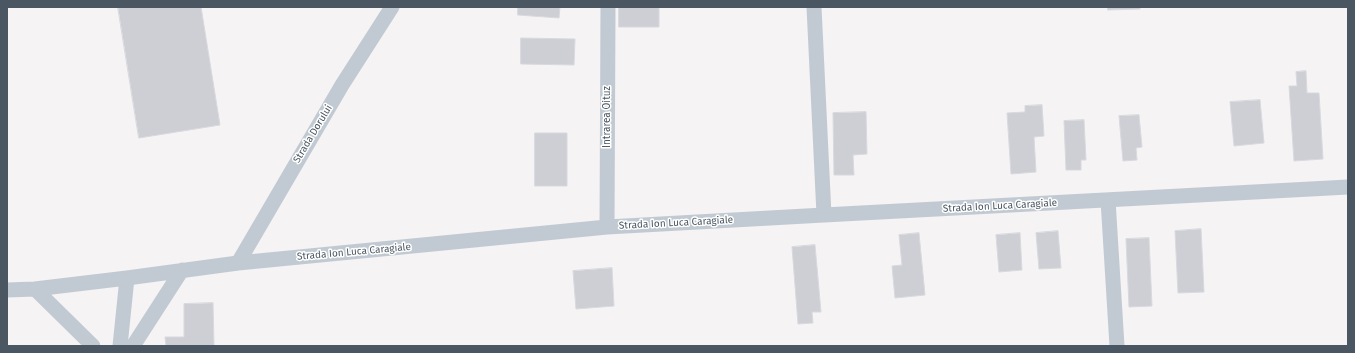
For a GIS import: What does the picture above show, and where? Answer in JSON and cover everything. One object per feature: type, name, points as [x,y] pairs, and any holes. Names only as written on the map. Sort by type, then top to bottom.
[{"type":"street","name":"Strada Dorului","points":[[238,263],[338,92],[392,7]]},
{"type":"street","name":"Intrarea Oituz","points":[[607,228],[608,7]]},
{"type":"street","points":[[814,7],[824,214]]},
{"type":"street","name":"Strada Ion Luca Caragiale","points":[[7,290],[35,289],[238,263],[607,228],[824,214],[1348,187]]},
{"type":"street","points":[[1108,200],[1117,346]]},
{"type":"street","points":[[133,346],[182,270]]},
{"type":"street","points":[[120,346],[127,278]]},
{"type":"street","points":[[35,289],[93,346]]},
{"type":"building","points":[[118,7],[201,7],[220,125],[139,138]]},
{"type":"building","points":[[518,7],[560,7],[559,18],[518,15]]},
{"type":"building","points":[[619,7],[659,7],[659,27],[619,27]]},
{"type":"building","points":[[1108,7],[1140,7],[1140,9],[1108,10]]},
{"type":"building","points":[[521,38],[575,39],[574,65],[521,64]]},
{"type":"building","points":[[1306,71],[1307,93],[1319,93],[1323,159],[1294,161],[1289,86],[1297,86],[1296,72]]},
{"type":"building","points":[[1260,100],[1264,143],[1234,146],[1230,102]]},
{"type":"building","points":[[1042,105],[1044,136],[1034,137],[1036,172],[1011,174],[1007,113],[1025,112],[1025,106]]},
{"type":"building","points":[[866,112],[867,154],[853,155],[854,175],[834,175],[833,113]]},
{"type":"building","points":[[1139,115],[1142,147],[1136,148],[1137,160],[1123,161],[1119,116]]},
{"type":"building","points":[[1084,120],[1086,160],[1081,160],[1081,170],[1066,170],[1064,121]]},
{"type":"building","points":[[535,133],[567,133],[567,186],[535,186]]},
{"type":"building","points":[[1201,229],[1204,292],[1178,293],[1175,231]]},
{"type":"building","points":[[1058,231],[1061,268],[1039,269],[1036,233]]},
{"type":"building","points":[[919,233],[925,295],[895,298],[892,266],[902,265],[899,235]]},
{"type":"building","points":[[1020,233],[1022,270],[999,272],[996,235]]},
{"type":"building","points":[[1149,238],[1152,306],[1129,307],[1126,239]]},
{"type":"building","points":[[815,245],[821,312],[812,312],[813,323],[798,324],[792,247]]},
{"type":"building","points":[[612,268],[614,306],[576,309],[573,271]]},
{"type":"building","points":[[213,303],[214,346],[166,346],[165,337],[184,337],[184,304]]}]
